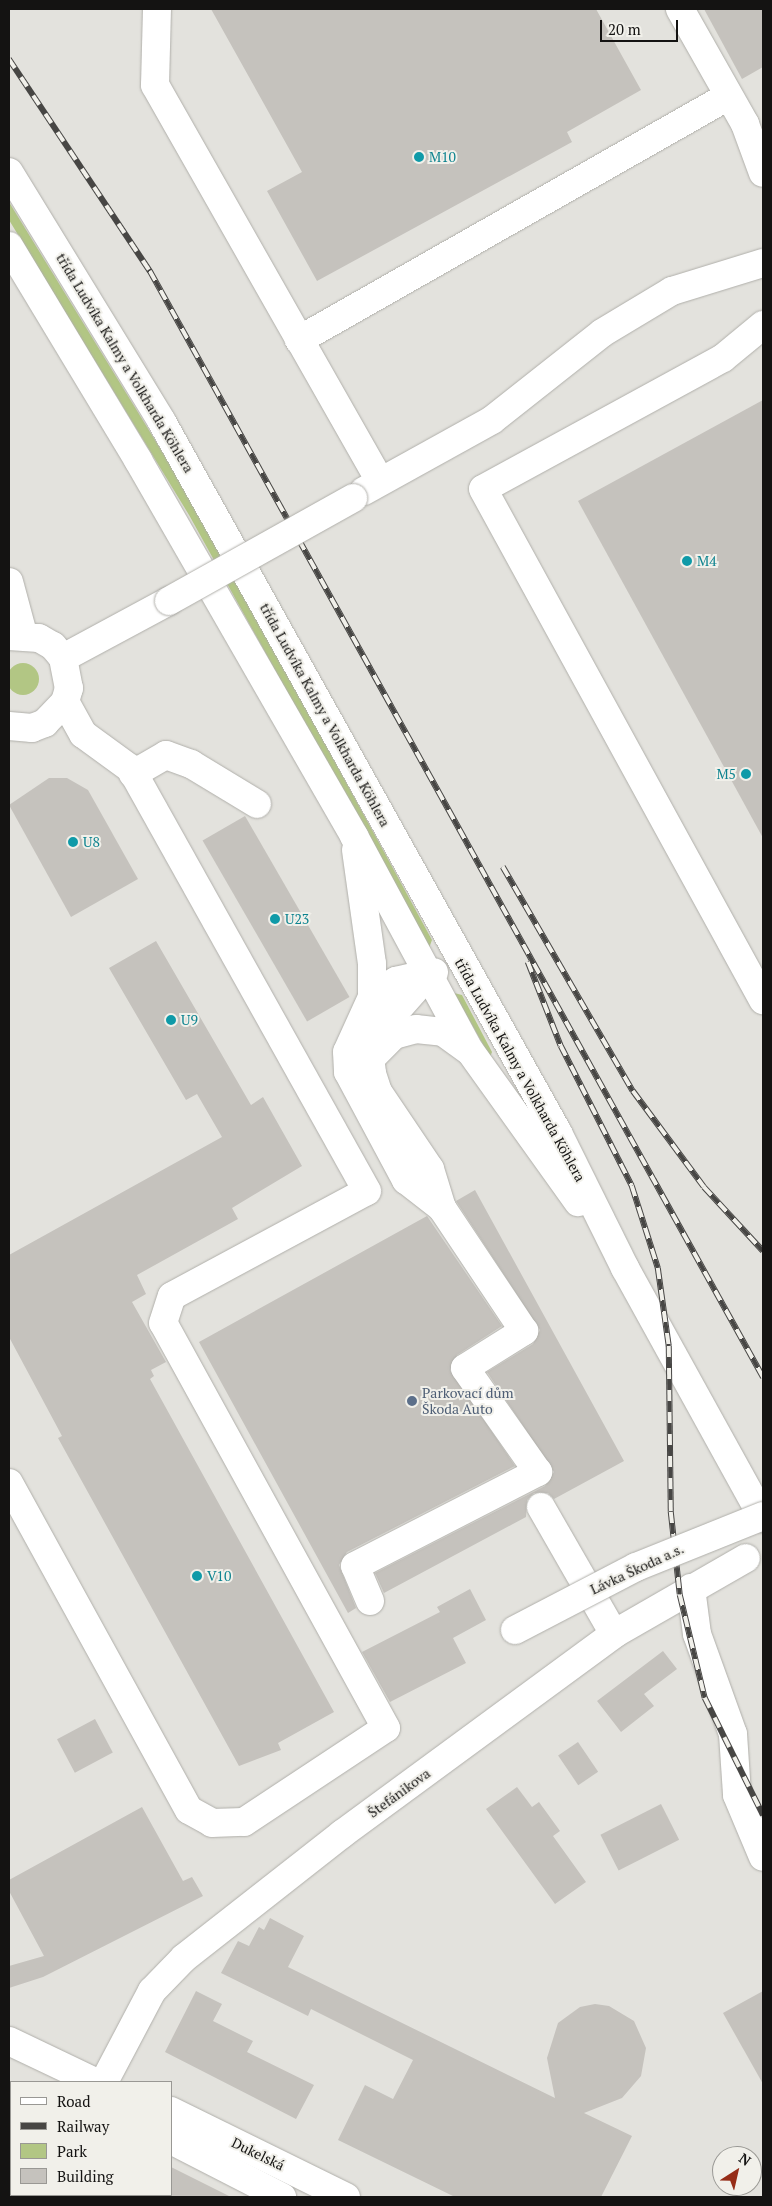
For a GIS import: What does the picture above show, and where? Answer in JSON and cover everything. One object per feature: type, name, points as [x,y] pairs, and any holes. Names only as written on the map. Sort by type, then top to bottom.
[{"type":"street","points":[[157,9],[155,84],[380,481]]},
{"type":"street","points":[[680,9],[729,96],[763,172]]},
{"type":"street","points":[[299,340],[729,96]]},
{"type":"street","name":"třída Ludvíka Kalmy a Volkharda Köhlera","points":[[9,172],[162,422],[558,1133],[625,1268],[763,1517]]},
{"type":"street","name":"třída Ludvíka Kalmy a Volkharda Köhlera","points":[[9,246],[138,460],[354,836],[427,976],[470,1052],[625,1268]]},
{"type":"street","points":[[63,658],[169,601],[380,481],[492,420],[602,333],[672,291],[763,263]]},
{"type":"street","points":[[763,324],[723,358],[483,489],[763,1000]]},
{"type":"street","points":[[9,582],[16,635],[53,646],[63,658],[68,672],[65,702],[83,734],[133,774],[367,1191],[172,1296],[163,1323],[386,1728],[244,1822],[212,1823],[189,1810],[9,1483]]},
{"type":"street","points":[[9,726],[32,728],[45,723],[65,702]]},
{"type":"street","points":[[133,774],[166,756],[191,764],[257,804]]},
{"type":"street","points":[[354,836],[372,964],[372,998],[347,1052],[348,1072],[406,1180],[442,1208]]},
{"type":"street","points":[[370,1601],[355,1566],[538,1472],[465,1368],[524,1331],[442,1208],[430,1169],[378,1092],[370,1062],[374,1036],[427,976],[459,958]]},
{"type":"street","points":[[372,998],[396,981],[427,976]]},
{"type":"street","points":[[370,1062],[394,1035],[416,1029],[443,1032],[470,1052]]},
{"type":"street","points":[[541,1507],[614,1634]]},
{"type":"street","name":"Lávka Škoda a.s.","points":[[515,1630],[636,1567],[763,1517]]},
{"type":"street","name":"Štefánikova","points":[[105,2081],[152,1991],[184,1958],[342,1834],[614,1634],[746,1558]]},
{"type":"street","points":[[686,1592],[697,1634],[733,1734],[737,1795],[763,1857]]},
{"type":"street","points":[[9,2041],[93,2081]]},
{"type":"street","name":"Dukelská","points":[[172,2111],[346,2197]]},
{"type":"street","name":"Dukelská","points":[[172,2141],[282,2197]]},
{"type":"green space","points":[[9,202],[198,510],[432,940],[429,948],[189,515],[9,220]]},
{"type":"green space","points":[[23,663],[29,664],[34,668],[38,673],[38,685],[34,690],[29,694],[23,695],[17,694],[12,690],[8,685],[7,679],[8,673],[12,668],[17,664]]},
{"type":"green space","points":[[454,993],[462,995],[492,1052],[490,1057]]},
{"type":"building","name":"M10","points":[[211,9],[596,9],[641,90],[567,132],[572,142],[317,281],[267,191],[302,172]]},
{"type":"building","points":[[704,9],[763,9],[763,67],[742,79]]},
{"type":"building","name":"M4","points":[[763,400],[763,838],[578,501]]},
{"type":"building","name":"U8","points":[[49,778],[67,778],[88,790],[138,879],[71,917],[9,805]]},
{"type":"building","name":"U23","points":[[245,816],[350,997],[307,1021],[203,840]]},
{"type":"building","points":[[156,941],[251,1105],[263,1097],[302,1166],[232,1208],[238,1219],[137,1275],[146,1294],[132,1302],[166,1362],[151,1370],[154,1376],[150,1379],[334,1712],[278,1743],[281,1750],[239,1766],[58,1438],[62,1436],[9,1337],[9,1255],[222,1137],[197,1094],[186,1100],[109,968]]},
{"type":"building","points":[[475,1190],[624,1461],[554,1499],[548,1493],[534,1493],[527,1500],[526,1517],[384,1593],[375,1573],[545,1486],[554,1472],[487,1372],[533,1344],[540,1330],[456,1201]]},
{"type":"building","name":"Parkovací dům Škoda Auto","points":[[427,1216],[502,1326],[457,1355],[450,1370],[515,1466],[347,1552],[339,1565],[356,1608],[348,1613],[199,1342]]},
{"type":"building","points":[[470,1589],[486,1620],[453,1638],[466,1663],[390,1702],[362,1652],[440,1612],[437,1607]]},
{"type":"building","points":[[663,1651],[677,1669],[644,1694],[654,1706],[621,1732],[597,1701]]},
{"type":"building","points":[[95,1719],[113,1753],[75,1773],[57,1739]]},
{"type":"building","points":[[578,1742],[598,1772],[578,1785],[558,1755]]},
{"type":"building","points":[[517,1787],[532,1807],[539,1802],[560,1831],[553,1836],[586,1882],[555,1904],[486,1809]]},
{"type":"building","points":[[661,1804],[679,1840],[619,1871],[600,1835]]},
{"type":"building","points":[[142,1807],[183,1881],[192,1877],[203,1896],[43,1977],[9,1988],[9,1966],[44,1956],[9,1891],[9,1880]]},
{"type":"building","points":[[270,1918],[304,1936],[288,1967],[555,2098],[547,2058],[558,2023],[580,2007],[595,2004],[609,2006],[634,2021],[646,2048],[641,2076],[622,2098],[584,2113],[632,2136],[601,2197],[455,2197],[338,2140],[365,2085],[393,2099],[413,2060],[311,2009],[308,2016],[221,1973],[238,1941],[249,1946],[259,1927],[264,1930]]},
{"type":"building","points":[[196,1991],[222,2004],[213,2021],[253,2041],[247,2052],[314,2085],[296,2119],[165,2052]]},
{"type":"building","points":[[763,1991],[763,2084],[723,2013]]},
{"type":"building","points":[[172,2168],[231,2197],[171,2197]]},
{"type":"railway","points":[[9,59],[150,271],[763,1377]]},
{"type":"railway","points":[[503,867],[633,1091],[704,1187],[763,1251]]},
{"type":"railway","points":[[528,962],[561,1046],[632,1186],[658,1268],[669,1346],[671,1512],[680,1595],[705,1698],[763,1815]]},
{"type":"place","name":"M10","points":[[419,157]]},
{"type":"place","name":"M4","points":[[687,561]]},
{"type":"place","name":"M5","points":[[746,774]]},
{"type":"place","name":"U8","points":[[73,842]]},
{"type":"place","name":"U23","points":[[275,919]]},
{"type":"place","name":"U9","points":[[171,1020]]},
{"type":"place","name":"Parkovací dům Škoda Auto","points":[[412,1401]]},
{"type":"place","name":"V10","points":[[197,1576]]}]
